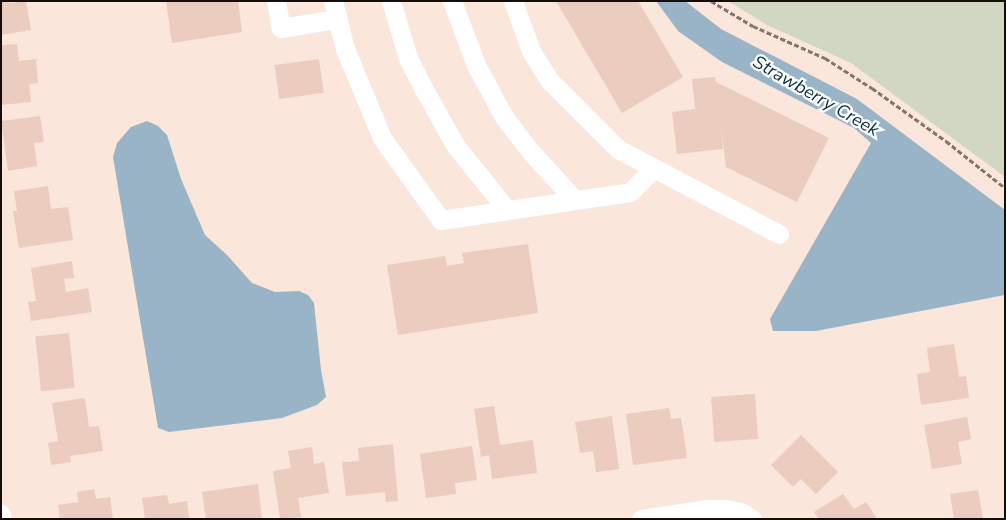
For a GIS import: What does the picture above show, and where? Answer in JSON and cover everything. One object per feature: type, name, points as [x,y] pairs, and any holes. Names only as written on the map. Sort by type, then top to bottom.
[{"type":"street","points":[[276,1],[281,28],[335,10],[346,49],[382,138],[441,220],[630,192],[653,169]]},
{"type":"street","points":[[391,1],[408,58],[455,146],[507,210]]},
{"type":"street","points":[[452,1],[476,64],[504,117],[531,152],[575,200]]},
{"type":"street","points":[[513,1],[531,51],[550,81],[618,149],[778,234]]},
{"type":"street","points":[[640,519],[707,509],[726,509],[748,516]]},
{"type":"street","points":[[1,514],[2,519]]},
{"type":"path","points":[[711,1],[753,26],[825,58],[946,141],[1005,188]]},
{"type":"green space","points":[[728,1],[1005,1],[1005,177],[851,63],[767,25]]},
{"type":"water","name":"Strawberry Creek","points":[[656,1],[685,1],[721,29],[857,99],[1005,210],[1005,295],[816,331],[773,331],[770,319],[871,143],[854,128],[722,62],[678,31]]},
{"type":"water","points":[[147,121],[158,126],[167,135],[181,179],[205,235],[227,255],[252,283],[275,292],[299,291],[308,295],[314,303],[321,370],[326,397],[317,405],[282,418],[169,432],[158,428],[113,157],[117,143],[131,127]]},
{"type":"building","points":[[1,1],[11,3],[26,1],[31,30],[1,35]]},
{"type":"building","points":[[166,1],[238,1],[242,32],[172,43]]},
{"type":"building","points":[[556,1],[638,1],[683,77],[622,113]]},
{"type":"building","points":[[17,44],[19,61],[36,59],[38,83],[29,84],[31,102],[1,105],[1,45]]},
{"type":"building","points":[[319,59],[324,93],[279,99],[274,65]]},
{"type":"building","points":[[715,77],[716,82],[829,138],[797,202],[726,167],[721,125],[723,149],[677,154],[672,112],[695,109],[692,79]]},
{"type":"building","points":[[40,116],[44,142],[34,143],[37,166],[8,171],[1,121]]},
{"type":"building","points":[[48,186],[51,209],[68,207],[73,240],[19,248],[13,211],[17,211],[14,191]]},
{"type":"building","points":[[528,244],[538,313],[398,335],[387,265],[445,256],[447,266],[464,263],[462,253]]},
{"type":"building","points":[[72,261],[74,278],[64,279],[66,292],[88,288],[92,312],[31,321],[28,302],[36,301],[31,268]]},
{"type":"building","points":[[69,333],[75,388],[41,391],[35,337]]},
{"type":"building","points":[[954,344],[959,377],[966,376],[969,398],[921,405],[917,374],[930,372],[927,348]]},
{"type":"building","points":[[755,394],[758,439],[714,442],[711,397]]},
{"type":"building","points":[[85,398],[89,427],[99,426],[103,451],[70,456],[71,462],[51,465],[48,443],[58,441],[52,403]]},
{"type":"building","points":[[494,406],[500,445],[533,440],[537,473],[492,479],[489,455],[481,457],[474,409]]},
{"type":"building","points":[[669,408],[671,419],[681,418],[687,458],[633,465],[626,414]]},
{"type":"building","points":[[612,416],[619,469],[596,472],[593,451],[580,453],[575,422]]},
{"type":"building","points":[[967,417],[971,439],[958,442],[962,464],[932,469],[924,425]]},
{"type":"building","points":[[801,435],[838,472],[816,494],[801,479],[793,487],[771,465]]},
{"type":"building","points":[[393,444],[398,501],[386,502],[385,492],[346,496],[342,462],[359,461],[358,448]]},
{"type":"building","points":[[472,446],[477,480],[455,483],[456,494],[426,498],[420,454]]},
{"type":"building","points":[[312,447],[314,464],[324,462],[329,493],[298,498],[301,517],[280,519],[273,471],[291,468],[288,451]]},
{"type":"building","points":[[258,484],[262,519],[206,519],[202,492]]},
{"type":"building","points":[[94,489],[96,499],[110,497],[113,519],[60,519],[58,505],[78,502],[77,492]]},
{"type":"building","points":[[978,490],[983,519],[954,519],[950,494]]},
{"type":"building","points":[[843,494],[854,509],[866,502],[877,519],[819,519],[814,512]]},
{"type":"building","points":[[167,495],[169,504],[187,501],[189,519],[145,519],[142,498]]}]
